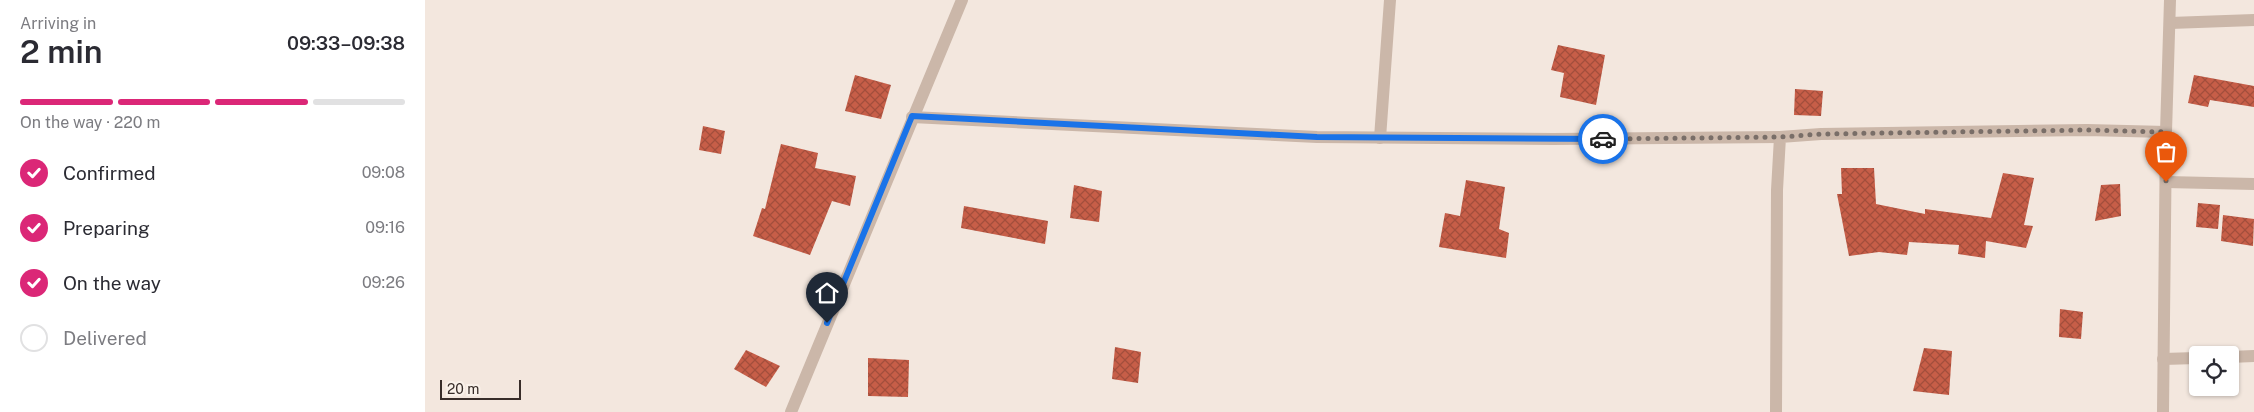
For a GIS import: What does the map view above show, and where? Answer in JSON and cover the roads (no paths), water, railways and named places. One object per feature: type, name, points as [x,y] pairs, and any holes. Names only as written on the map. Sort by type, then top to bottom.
[{"type":"street","points":[[791,412],[912,116],[962,0]]},
{"type":"street","points":[[1380,138],[1390,0]]},
{"type":"street","points":[[2163,412],[2166,132],[2170,0]]},
{"type":"street","points":[[2170,24],[2254,20]]},
{"type":"street","points":[[912,116],[1317,137],[1380,138],[1780,137],[1821,134],[2087,130],[2166,132]]},
{"type":"street","points":[[1775,412],[1777,190],[1780,137]]},
{"type":"street","points":[[2166,182],[2254,184]]},
{"type":"street","points":[[2239,357],[2254,356]]},
{"type":"street","points":[[2163,358],[2189,358]]}]
